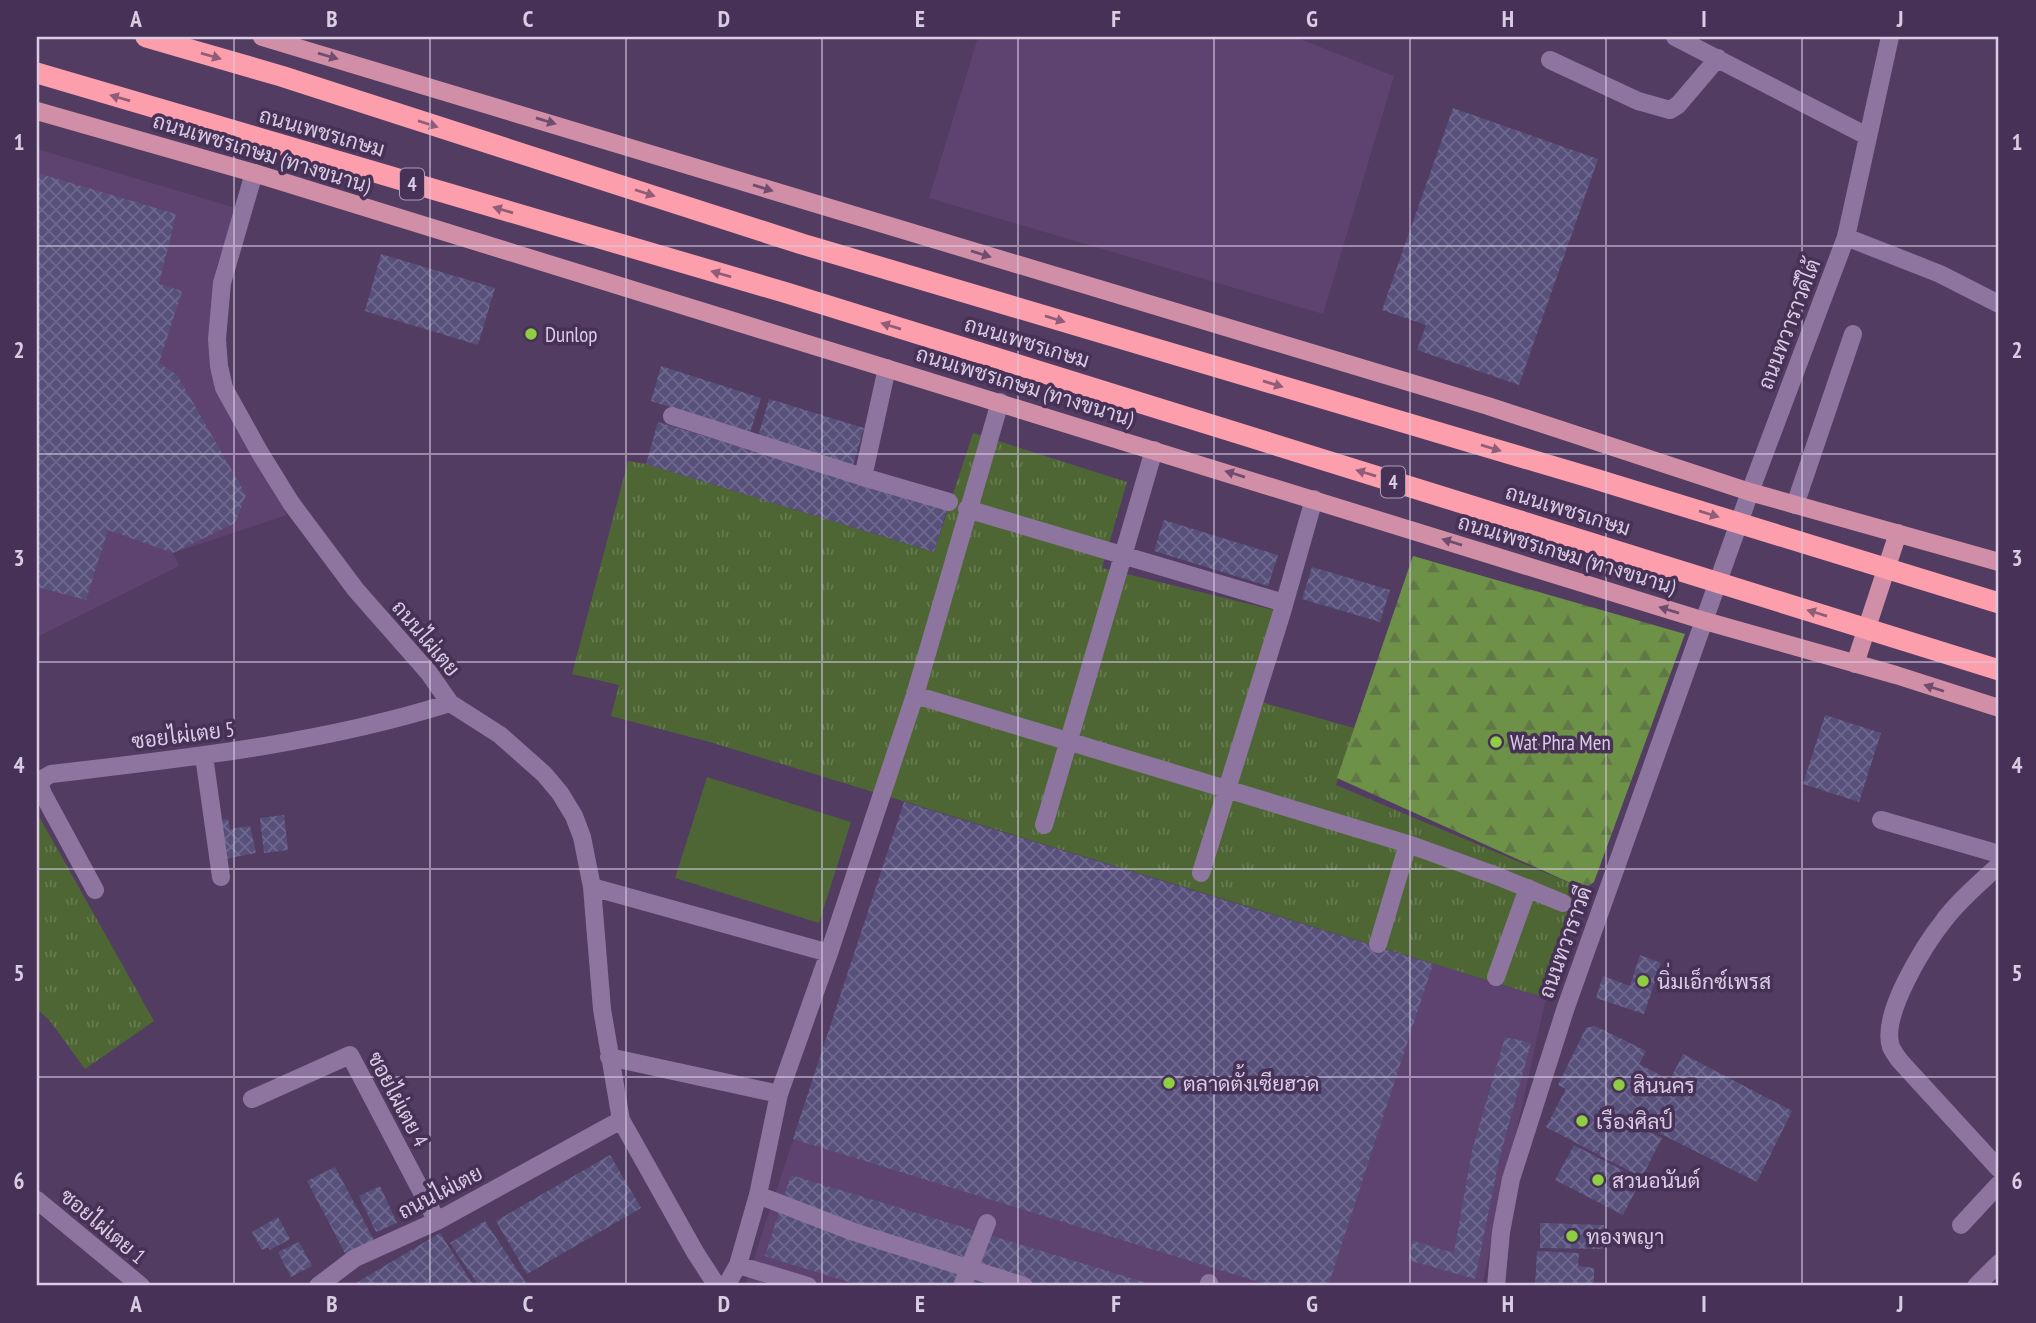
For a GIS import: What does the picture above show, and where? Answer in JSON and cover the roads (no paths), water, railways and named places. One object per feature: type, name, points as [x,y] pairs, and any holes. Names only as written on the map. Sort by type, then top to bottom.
[{"type":"highway","name":"ถนนเพชรเกษม","points":[[146,37],[294,80],[802,244],[1579,474],[1999,603]]},
{"type":"highway","name":"ถนนเพชรเกษม","points":[[37,73],[787,293],[1999,670]]},
{"type":"main road","points":[[262,37],[285,40],[1488,406],[1750,492],[1999,562]]},
{"type":"main road","name":"ถนนเพชรเกษม (ทางขนาน)","points":[[37,111],[254,173],[1705,621],[1999,708]]},
{"type":"main road","points":[[1855,664],[1898,533]]},
{"type":"street","points":[[1675,37],[1867,136]]},
{"type":"street","name":"ถนนทวาราวดีใต้","points":[[1705,621],[1750,492],[1846,237],[1890,37]]},
{"type":"street","points":[[1550,60],[1638,101],[1670,110],[1678,105],[1718,58]]},
{"type":"street","name":"ถนนไผ่เตย","points":[[254,173],[222,283],[217,339],[224,388],[260,453],[317,539],[356,590],[429,673],[450,702],[500,735],[544,774],[560,793],[582,837],[592,887],[602,1009],[621,1120],[717,1286]]},
{"type":"street","points":[[1846,237],[1940,274],[1999,304]]},
{"type":"street","points":[[1796,505],[1853,334]]},
{"type":"street","points":[[863,477],[887,368]]},
{"type":"street","points":[[726,1286],[738,1265],[758,1195],[779,1094],[915,695],[1000,402]]},
{"type":"street","points":[[672,416],[949,502]]},
{"type":"street","points":[[1044,825],[1154,450]]},
{"type":"street","points":[[1201,873],[1314,499]]},
{"type":"street","points":[[967,509],[1284,603]]},
{"type":"street","name":"ถนนทวาราวดี","points":[[1496,1286],[1501,1232],[1515,1166],[1563,1017],[1705,621]]},
{"type":"street","points":[[915,695],[1408,844],[1563,903]]},
{"type":"street","name":"ซอยไผ่เตย 5","points":[[95,890],[43,794],[40,785],[44,778],[51,774],[204,756],[323,737],[407,717],[450,702]]},
{"type":"street","points":[[204,756],[221,877]]},
{"type":"street","points":[[1881,820],[1999,854]]},
{"type":"street","points":[[1378,944],[1408,844]]},
{"type":"street","points":[[1999,865],[1946,917],[1914,964],[1890,1020],[1890,1031],[1891,1046],[1900,1061],[1999,1169]]},
{"type":"street","points":[[592,887],[829,953]]},
{"type":"street","points":[[1496,977],[1528,888]]},
{"type":"street","name":"ซอยไผ่เตย 4","points":[[252,1099],[349,1055],[437,1221]]},
{"type":"street","points":[[610,1058],[779,1094]]},
{"type":"street","name":"ถนนไผ่เตย","points":[[318,1286],[355,1258],[437,1221],[621,1120]]},
{"type":"street","points":[[1961,1225],[1999,1184]]},
{"type":"street","points":[[758,1195],[854,1232],[1024,1286]]},
{"type":"street","name":"ซอยไผ่เตย 1","points":[[37,1200],[141,1286]]},
{"type":"street","points":[[962,1286],[987,1223]]},
{"type":"street","points":[[1976,1286],[1999,1262]]},
{"type":"street","points":[[738,1265],[808,1286]]},
{"type":"place","name":"Dunlop","points":[[531,334]]},
{"type":"place","name":"Wat Phra Men","points":[[1496,742]]},
{"type":"place","name":"นิ่มเอ็กซ์เพรส","points":[[1643,981]]},
{"type":"place","name":"ตลาดตั้งเซียฮวด","points":[[1169,1083]]},
{"type":"place","name":"สินนคร","points":[[1619,1085]]},
{"type":"place","name":"เรืองศิลป์","points":[[1582,1121]]},
{"type":"place","name":"สวนอนันต์","points":[[1598,1180]]},
{"type":"place","name":"ทองพญา","points":[[1572,1236]]}]
